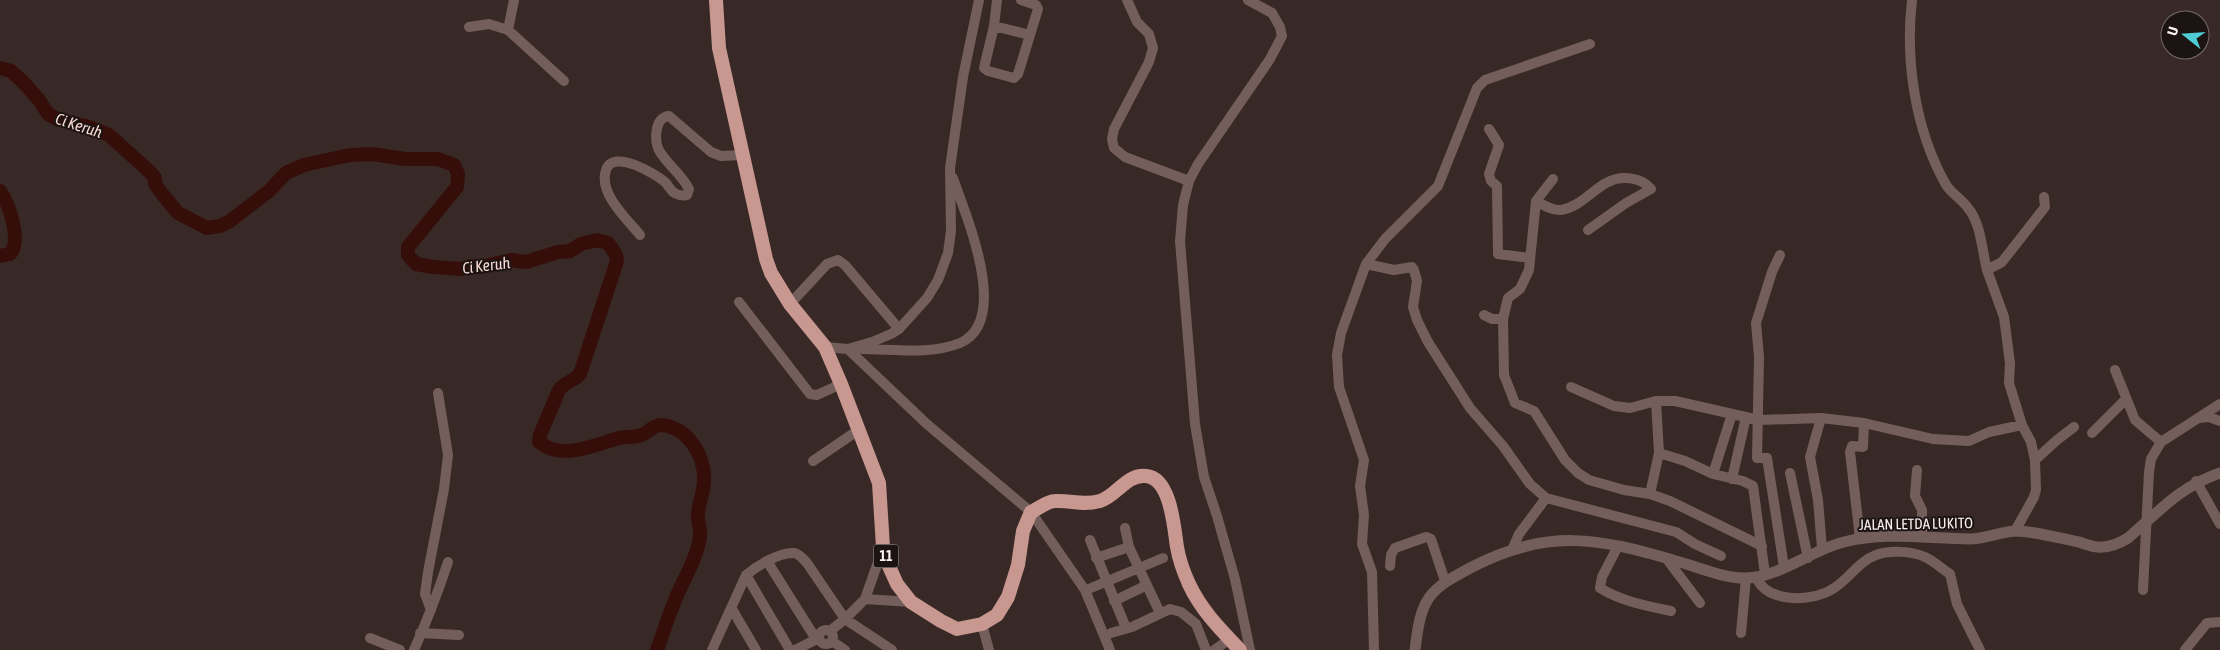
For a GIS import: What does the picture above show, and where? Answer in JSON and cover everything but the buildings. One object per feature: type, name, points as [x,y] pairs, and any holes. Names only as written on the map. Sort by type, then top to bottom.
[{"type":"highway","name":"11","points":[[716,0],[720,48],[766,259],[771,273],[790,304],[824,347],[860,429],[879,483],[883,547],[897,584],[911,602],[941,622],[957,629],[982,624],[997,615],[1008,597],[1018,565],[1023,531],[1031,512]]},
{"type":"highway","points":[[1031,512],[1053,501],[1083,504],[1104,500],[1137,476],[1155,478],[1160,482],[1168,502],[1175,529],[1177,549],[1189,584],[1200,605],[1240,650]]},
{"type":"street","points":[[508,30],[514,0]]},
{"type":"street","points":[[848,349],[872,342],[899,329],[927,298],[938,280],[948,253],[951,231],[950,168],[963,76],[979,0]]},
{"type":"street","points":[[997,0],[994,26],[984,68],[988,71],[1017,77],[1038,6],[1021,0]]},
{"type":"street","points":[[1126,0],[1137,22],[1149,34],[1153,48],[1149,62],[1114,129],[1112,139],[1114,148],[1126,156],[1189,181]]},
{"type":"street","points":[[1248,0],[1272,13],[1280,27],[1282,36],[1270,59],[1198,164],[1189,181],[1183,205],[1180,241],[1195,424],[1204,476],[1234,579],[1250,650]]},
{"type":"street","points":[[1912,0],[1909,30],[1911,71],[1924,130],[1945,184],[1972,214],[1987,270],[2004,317],[2010,363],[2009,383],[2022,425],[2031,442],[2035,460],[2036,490],[2015,531]]},
{"type":"street","points":[[468,27],[489,24],[508,30],[564,81]]},
{"type":"street","points":[[994,26],[1030,35]]},
{"type":"street","points":[[1374,650],[1372,572],[1362,544],[1364,515],[1360,486],[1364,460],[1339,387],[1337,362],[1341,333],[1366,264],[1384,239],[1438,186],[1476,88],[1485,80],[1590,44]]},
{"type":"street","points":[[640,235],[608,194],[604,180],[605,171],[613,162],[626,162],[637,165],[665,182],[673,192],[681,196],[687,195],[689,190],[682,176],[659,151],[656,137],[658,124],[661,119],[669,116],[710,152],[721,156],[743,155]]},
{"type":"street","points":[[1489,129],[1499,145],[1489,174],[1491,181],[1497,186],[1498,254],[1530,258]]},
{"type":"street","points":[[824,347],[848,349],[937,349],[962,342],[972,335],[978,324],[985,302],[982,265],[950,168]]},
{"type":"street","points":[[1554,179],[1536,201],[1529,270],[1525,282],[1520,289],[1508,298],[1503,319],[1504,375],[1515,403],[1534,411],[1565,460],[1578,474],[1601,484],[1650,494],[1670,501],[1762,546]]},
{"type":"street","points":[[1536,201],[1545,207],[1560,210],[1583,201],[1608,182],[1619,179],[1637,180],[1651,189],[1588,230]]},
{"type":"street","points":[[1987,270],[2002,262],[2032,226],[2045,207],[2044,197]]},
{"type":"street","points":[[1780,256],[1772,272],[1756,323],[1759,357],[1757,458],[1767,458],[1784,567]]},
{"type":"street","points":[[790,304],[827,264],[838,260],[849,270],[899,329]]},
{"type":"street","points":[[1366,264],[1394,270],[1412,267],[1417,281],[1414,307],[1417,320],[1428,342],[1470,408],[1504,446],[1530,484],[1546,498],[1676,532],[1695,544],[1721,556]]},
{"type":"street","points":[[738,302],[810,394],[817,395],[841,384]]},
{"type":"street","points":[[1484,315],[1503,319]]},
{"type":"street","points":[[848,349],[928,425],[1031,512],[1085,590],[1109,649]]},
{"type":"street","points":[[2115,370],[2135,420],[2161,442]]},
{"type":"street","points":[[1571,387],[1614,406],[1630,408],[1656,401],[1675,401],[1759,420],[1792,417],[1821,418],[1864,424],[1933,439],[1969,441],[1989,432],[2022,425]]},
{"type":"street","points":[[431,610],[425,594],[444,489],[448,455],[438,393]]},
{"type":"street","points":[[2092,433],[2126,399]]},
{"type":"street","points":[[1650,494],[1659,453],[1656,401]]},
{"type":"street","points":[[2143,590],[2147,497],[2151,459],[2161,442],[2220,404]]},
{"type":"street","points":[[1713,474],[1732,414]]},
{"type":"street","points":[[1732,479],[1746,417]]},
{"type":"street","points":[[2198,418],[2209,417],[2220,421]]},
{"type":"street","points":[[1821,418],[1810,456],[1818,500],[1822,548]]},
{"type":"street","points":[[1860,538],[1850,452],[1852,446],[1863,446],[1864,424]]},
{"type":"street","points":[[2035,460],[2074,427]]},
{"type":"street","points":[[813,461],[860,429]]},
{"type":"street","points":[[1659,453],[1685,461],[1713,474],[1754,486],[1762,546],[1741,634]]},
{"type":"street","points":[[1917,470],[1915,496],[1922,510],[1922,537]]},
{"type":"street","points":[[1790,473],[1808,558]]},
{"type":"street","name":"JALAN LETDA LUKITO","points":[[1415,650],[1423,609],[1433,591],[1445,581],[1482,562],[1512,550],[1554,540],[1578,539],[1618,546],[1722,575],[1755,576],[1808,558],[1822,548],[1860,538],[1922,537],[1972,539],[2015,531],[2099,548],[2120,542],[2147,521],[2167,502],[2196,481],[2220,473]]},
{"type":"street","points":[[2196,481],[2215,519],[2220,524]]},
{"type":"street","points":[[1512,550],[1519,534],[1546,498]]},
{"type":"street","points":[[1125,528],[1129,547],[1160,613]]},
{"type":"street","points":[[1390,566],[1391,555],[1395,548],[1426,537],[1431,539],[1445,581]]},
{"type":"street","points":[[1090,540],[1126,628]]},
{"type":"street","points":[[1618,546],[1602,577],[1600,588],[1610,594],[1628,600],[1671,611]]},
{"type":"street","points":[[767,561],[817,638],[826,644],[845,619],[865,599],[883,547]]},
{"type":"street","points":[[1096,558],[1129,547]]},
{"type":"street","points":[[1755,576],[1766,590],[1785,598],[1820,595],[1833,590],[1857,566],[1876,554],[1904,552],[1925,556],[1950,574],[1957,604],[1980,650]]},
{"type":"street","points":[[712,650],[746,575],[767,561],[794,553],[800,555],[845,619],[892,650]]},
{"type":"street","points":[[1091,588],[1163,558]]},
{"type":"street","points":[[1666,558],[1700,603]]},
{"type":"street","points":[[414,650],[448,562]]},
{"type":"street","points":[[746,575],[790,650]]},
{"type":"street","points":[[1114,601],[1147,585]]},
{"type":"street","points":[[865,599],[911,602]]},
{"type":"street","points":[[732,609],[756,650]]},
{"type":"street","points":[[1111,633],[1132,627],[1170,610],[1181,612],[1191,618],[1196,624],[1206,650]]},
{"type":"street","points":[[2185,650],[2207,623],[2220,622]]},
{"type":"street","points":[[982,624],[988,650]]},
{"type":"street","points":[[420,633],[459,635]]},
{"type":"street","points":[[831,636],[845,650]]},
{"type":"street","points":[[370,638],[400,650]]},
{"type":"street","points":[[795,650],[817,638]]},
{"type":"street","points":[[1214,650],[1230,639]]},
{"type":"street","points":[[717,640],[723,650]]},
{"type":"waterway","name":"Ci Keruh","points":[[0,68],[11,71],[23,82],[39,100],[48,114],[59,120],[86,126],[109,135],[150,172],[155,178],[155,184],[178,213],[207,228],[220,226],[230,221],[269,191],[286,173],[304,165],[350,155],[372,154],[405,159],[438,159],[454,165],[458,174],[457,187],[408,247],[408,255],[416,264],[461,269],[471,266],[481,267],[511,260],[526,262],[558,252],[570,251],[581,244],[597,240],[608,243],[616,255],[617,261],[580,374],[559,390],[540,435],[539,442],[548,448],[557,450],[578,450],[619,438],[638,436],[655,426],[661,425],[679,431],[693,444],[702,462],[704,471],[703,489],[698,513],[699,543],[672,607],[657,650]]},
{"type":"waterway","name":"Ci Keruh","points":[[0,191],[10,213],[15,240],[10,254],[0,256]]}]
